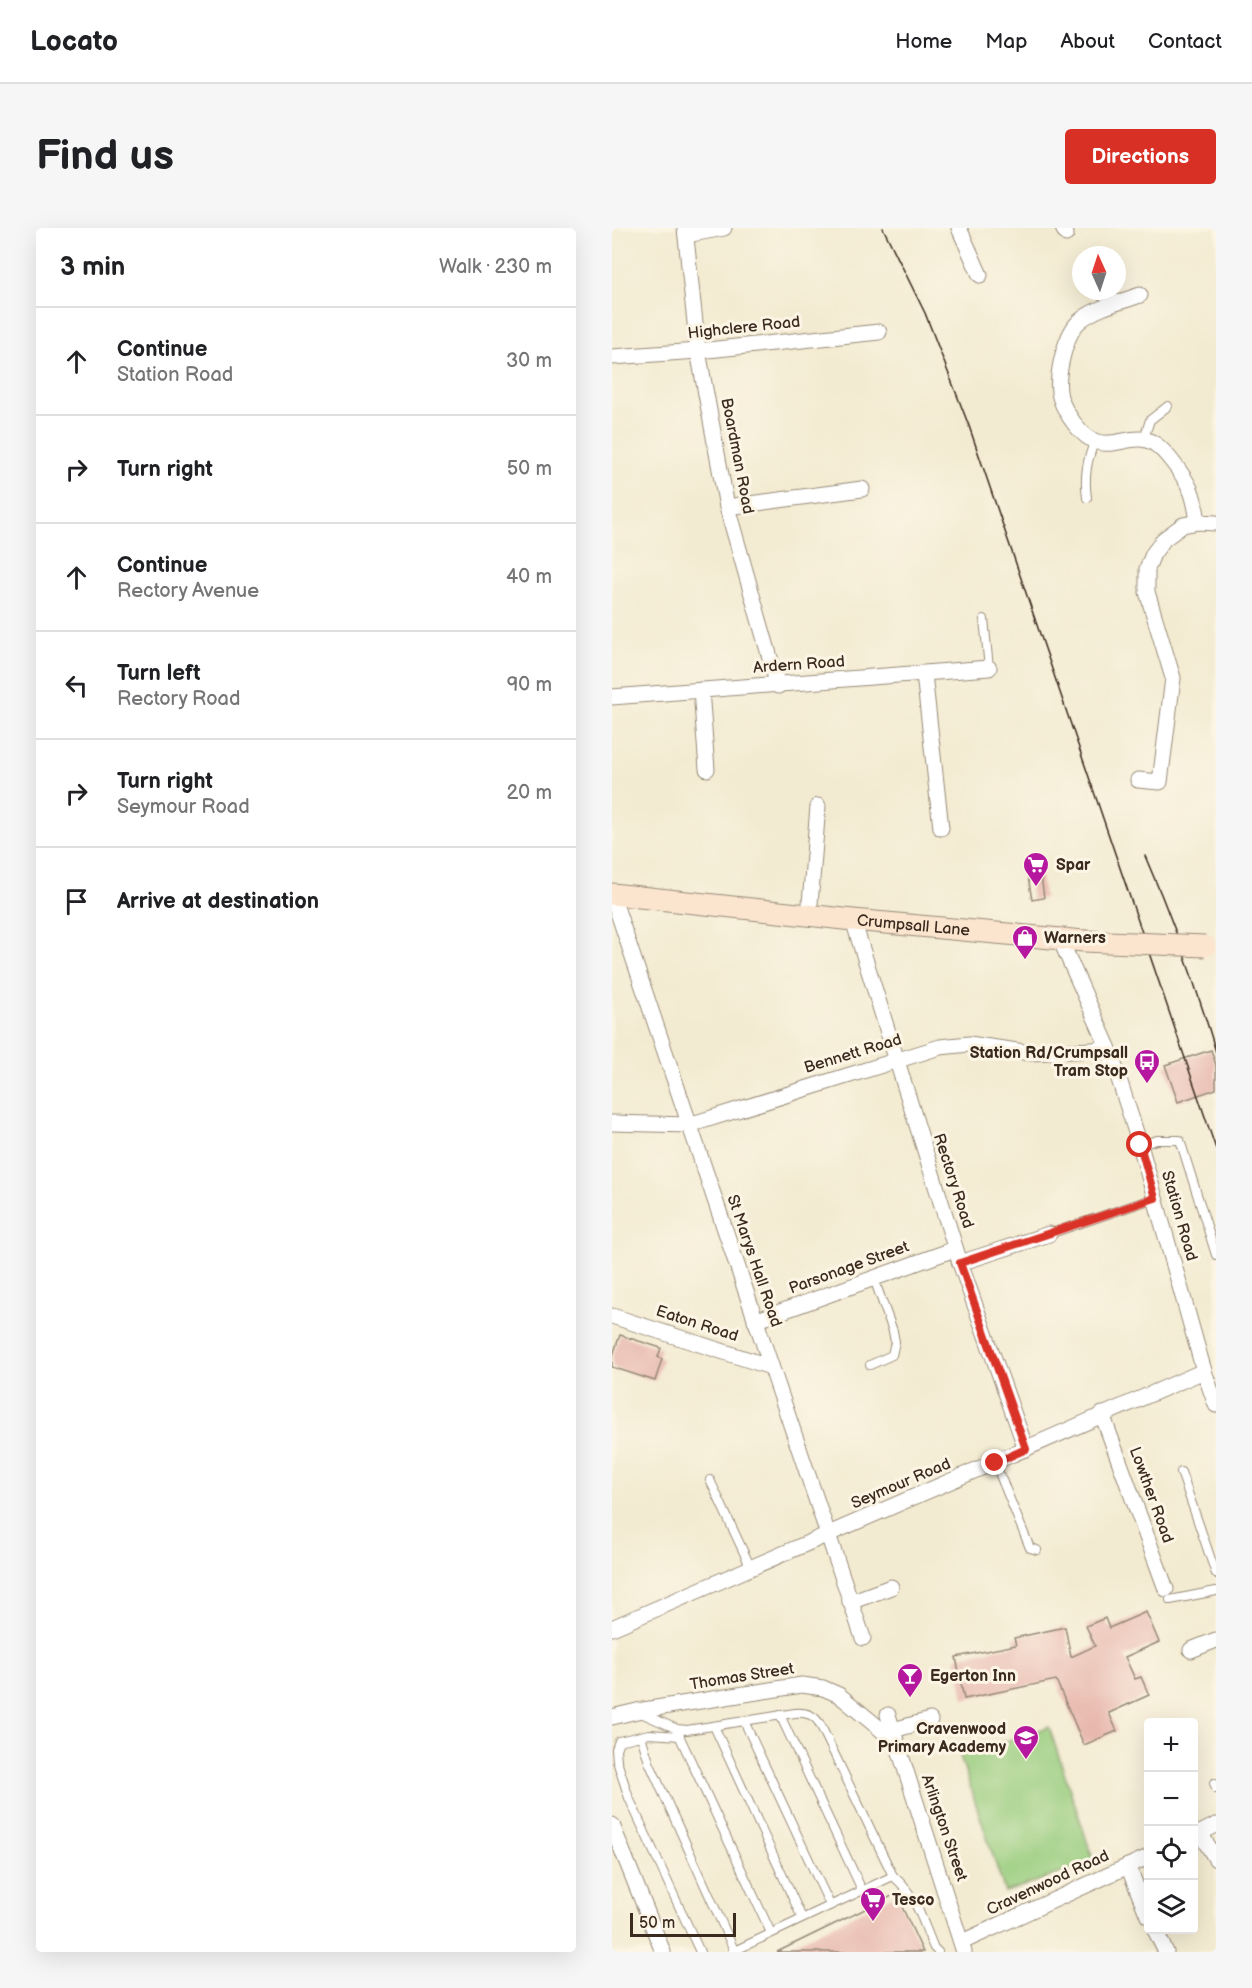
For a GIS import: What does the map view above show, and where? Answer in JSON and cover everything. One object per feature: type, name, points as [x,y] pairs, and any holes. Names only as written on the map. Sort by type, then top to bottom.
[{"type":"street","points":[[686,232],[724,228]]},
{"type":"street","points":[[959,228],[980,275]]},
{"type":"street","name":"Boardman Road","points":[[686,232],[698,351],[727,507],[778,686]]},
{"type":"street","points":[[1140,295],[1096,312],[1081,320],[1073,328],[1067,339],[1060,369],[1059,395],[1068,416],[1084,433],[1095,440],[1110,442],[1144,438],[1156,444],[1189,483],[1194,495],[1197,522]]},
{"type":"street","name":"Highclere Road","points":[[612,357],[698,351],[879,332]]},
{"type":"street","points":[[727,507],[862,489]]},
{"type":"street","points":[[1138,780],[1160,782],[1173,678],[1147,592],[1147,570],[1153,554],[1164,539],[1184,525],[1216,522]]},
{"type":"street","name":"Ardern Road","points":[[612,697],[989,668]]},
{"type":"street","points":[[924,674],[941,828]]},
{"type":"street","points":[[701,690],[707,769]]},
{"type":"street","points":[[809,916],[818,806]]},
{"type":"street","name":"Crumpsall Lane","points":[[612,895],[1060,939],[1211,946]]},
{"type":"street","name":"St Marys Hall Road","points":[[612,895],[863,1638]]},
{"type":"street","name":"Rectory Road","points":[[853,920],[958,1256],[1026,1449]]},
{"type":"street","name":"Station Road","points":[[1060,939],[1108,1047],[1140,1145],[1204,1371],[1216,1405]]},
{"type":"street","name":"Bennett Road","points":[[612,1123],[689,1125],[895,1059],[940,1047],[969,1044],[1031,1053],[1108,1047]]},
{"type":"street","name":"Parsonage Street","points":[[755,1321],[874,1279],[1049,1234]]},
{"type":"street","name":"Eaton Road","points":[[612,1316],[771,1367]]},
{"type":"street","name":"Seymour Road","points":[[612,1628],[1204,1371]]},
{"type":"street","name":"Lowther Road","points":[[1102,1414],[1168,1595]]},
{"type":"street","points":[[850,1602],[891,1587]]},
{"type":"street","points":[[1191,1650],[1216,1640]]},
{"type":"street","name":"Thomas Street","points":[[612,1717],[802,1685],[813,1686],[839,1695],[894,1736]]},
{"type":"street","name":"Arlington Street","points":[[888,1715],[963,1947]]},
{"type":"street","points":[[894,1736],[930,1720]]},
{"type":"street","points":[[612,1825],[663,1952]]},
{"type":"street","points":[[1198,1834],[1216,1825]]},
{"type":"street","points":[[1198,1835],[1216,1859]]},
{"type":"street","name":"Cravenwood Road","points":[[963,1947],[1144,1859]]},
{"type":"street","points":[[1128,1866],[1144,1904]]},
{"type":"street","points":[[1157,1934],[1166,1952]]},
{"type":"lane","points":[[1144,438],[1150,420],[1168,406]]},
{"type":"lane","points":[[1087,498],[1084,478],[1088,456],[1095,440]]},
{"type":"lane","points":[[984,619],[989,668]]},
{"type":"lane","points":[[1140,1145],[1157,1140],[1180,1140],[1216,1255]]},
{"type":"lane","points":[[1049,1234],[1155,1198]]},
{"type":"lane","points":[[870,1365],[892,1355],[894,1349],[893,1331],[874,1279]]},
{"type":"lane","points":[[995,1463],[1030,1548],[1037,1550]]},
{"type":"lane","points":[[1180,1472],[1216,1575]]},
{"type":"lane","points":[[710,1480],[751,1568]]},
{"type":"lane","points":[[1168,1595],[1216,1591]]},
{"type":"lane","points":[[637,1711],[678,1733],[771,1933]]},
{"type":"lane","points":[[700,1952],[629,1798],[617,1761],[616,1749],[619,1741],[780,1715],[807,1713],[818,1720],[893,1876],[903,1884],[913,1898],[934,1948],[938,1952]]},
{"type":"lane","points":[[780,1715],[862,1890]]},
{"type":"lane","points":[[744,1721],[830,1905]]},
{"type":"lane","points":[[714,1726],[802,1918]]},
{"type":"lane","points":[[641,1736],[649,1762],[733,1951],[893,1876]]},
{"type":"green space","points":[[1049,1727],[1094,1862],[1005,1892],[960,1756]]},
{"type":"building","name":"Spar","points":[[1041,876],[1044,898],[1032,900],[1028,877]]},
{"type":"building","points":[[1211,1050],[1216,1065],[1216,1089],[1178,1102],[1165,1065]]},
{"type":"building","points":[[620,1335],[661,1348],[658,1357],[662,1359],[655,1381],[612,1367],[612,1358]]},
{"type":"building","points":[[1146,1612],[1159,1642],[1125,1657],[1135,1679],[1141,1677],[1149,1695],[1109,1713],[1117,1731],[1084,1745],[1056,1680],[964,1699],[956,1657],[1016,1645],[1014,1638],[1065,1627],[1071,1657],[1095,1646],[1086,1626],[1105,1618],[1109,1628]]},
{"type":"building","name":"Tesco","points":[[896,1894],[923,1952],[777,1952]]},
{"type":"tram line","points":[[883,228],[925,313],[969,426],[1216,1149]]},
{"type":"tram line","points":[[1145,856],[1183,953],[1216,1052]]},
{"type":"place","name":"Spar","points":[[1036,888]]},
{"type":"place","name":"Warners","points":[[1025,961]]},
{"type":"place","name":"Station Rd/Crumpsall Tram Stop","points":[[1147,1085]]},
{"type":"place","name":"Egerton Inn","points":[[910,1699]]},
{"type":"place","name":"Cravenwood Primary Academy","points":[[1026,1761]]},
{"type":"place","name":"Tesco","points":[[873,1923]]},
{"type":"route","points":[[995,1463],[1026,1449],[960,1263],[1155,1198],[1140,1145]]}]
